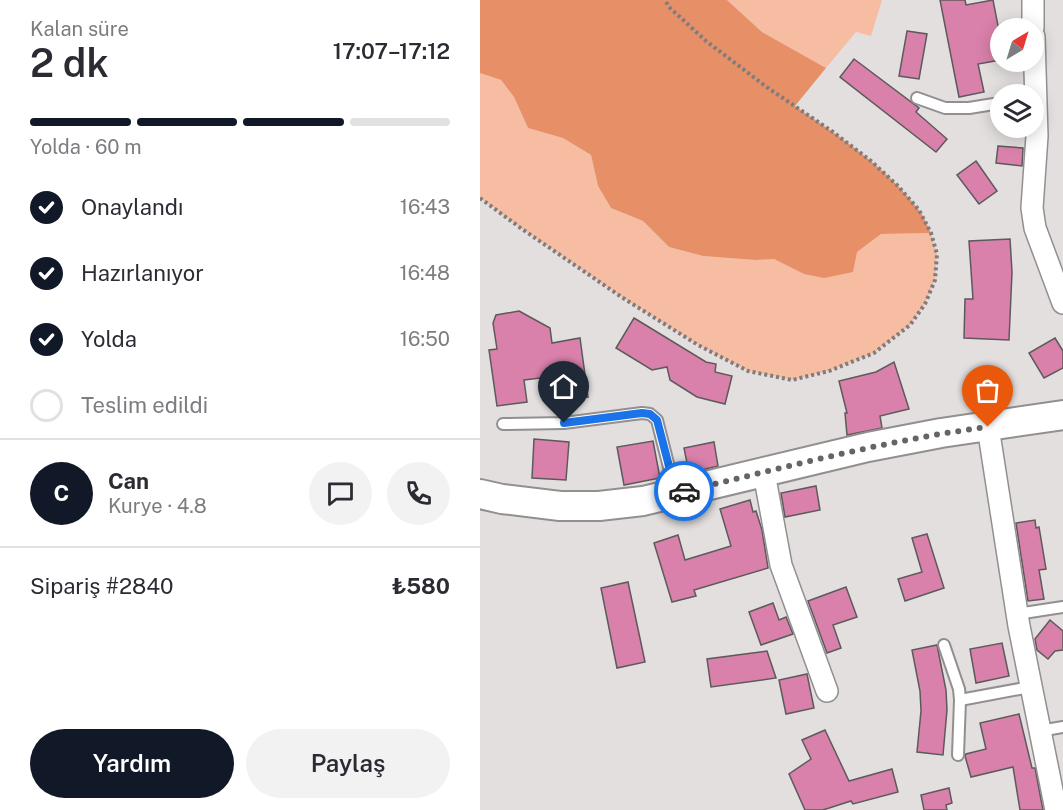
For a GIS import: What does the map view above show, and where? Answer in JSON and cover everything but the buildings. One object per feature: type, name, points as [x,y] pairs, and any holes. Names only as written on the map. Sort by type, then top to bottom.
[{"type":"street","points":[[1033,0],[1033,18]]},
{"type":"street","points":[[1037,138],[1032,208],[1035,228],[1063,303]]},
{"type":"street","points":[[480,494],[560,506],[599,506],[643,501],[868,447],[941,433],[1063,415]]},
{"type":"street","points":[[988,427],[1017,614],[1056,810]]},
{"type":"street","points":[[764,473],[781,565],[827,691]]},
{"type":"lane","points":[[916,98],[945,108],[969,108],[990,105]]},
{"type":"lane","points":[[503,424],[564,423],[642,413],[650,414],[657,420],[676,493]]},
{"type":"lane","points":[[1017,614],[1063,607]]},
{"type":"lane","points":[[944,645],[959,689],[958,755]]},
{"type":"lane","points":[[960,700],[1030,687]]},
{"type":"lane","points":[[1040,731],[1063,727]]},
{"type":"path","points":[[480,198],[623,298],[698,345],[748,371],[792,381],[830,371],[874,353],[910,325],[925,304],[935,280],[937,254],[931,234],[919,210],[871,161],[706,41],[669,7],[665,0]]},
{"type":"shaded area","points":[[480,0],[727,0],[762,32],[826,68],[795,106],[861,153],[891,179],[920,212],[931,233],[881,234],[857,252],[853,272],[824,278],[804,274],[774,259],[755,260],[703,256],[669,247],[643,221],[611,208],[598,186],[591,155],[563,138],[528,128],[514,97],[501,80],[480,73]]},
{"type":"shaded area","points":[[727,0],[882,0],[871,36],[856,32],[826,68],[762,32]]},
{"type":"shaded area","points":[[480,73],[501,80],[514,97],[528,128],[563,138],[591,155],[598,186],[611,208],[643,221],[669,247],[703,256],[755,260],[774,259],[804,274],[857,252],[881,234],[931,233],[937,254],[935,280],[925,304],[910,325],[874,353],[829,371],[792,380],[748,371],[698,345],[623,298],[480,198]]},
{"type":"way so far","points":[[684,491],[868,447],[941,433],[988,427]]},
{"type":"route","points":[[564,423],[642,413],[653,416],[657,420],[676,493],[684,491]]}]
